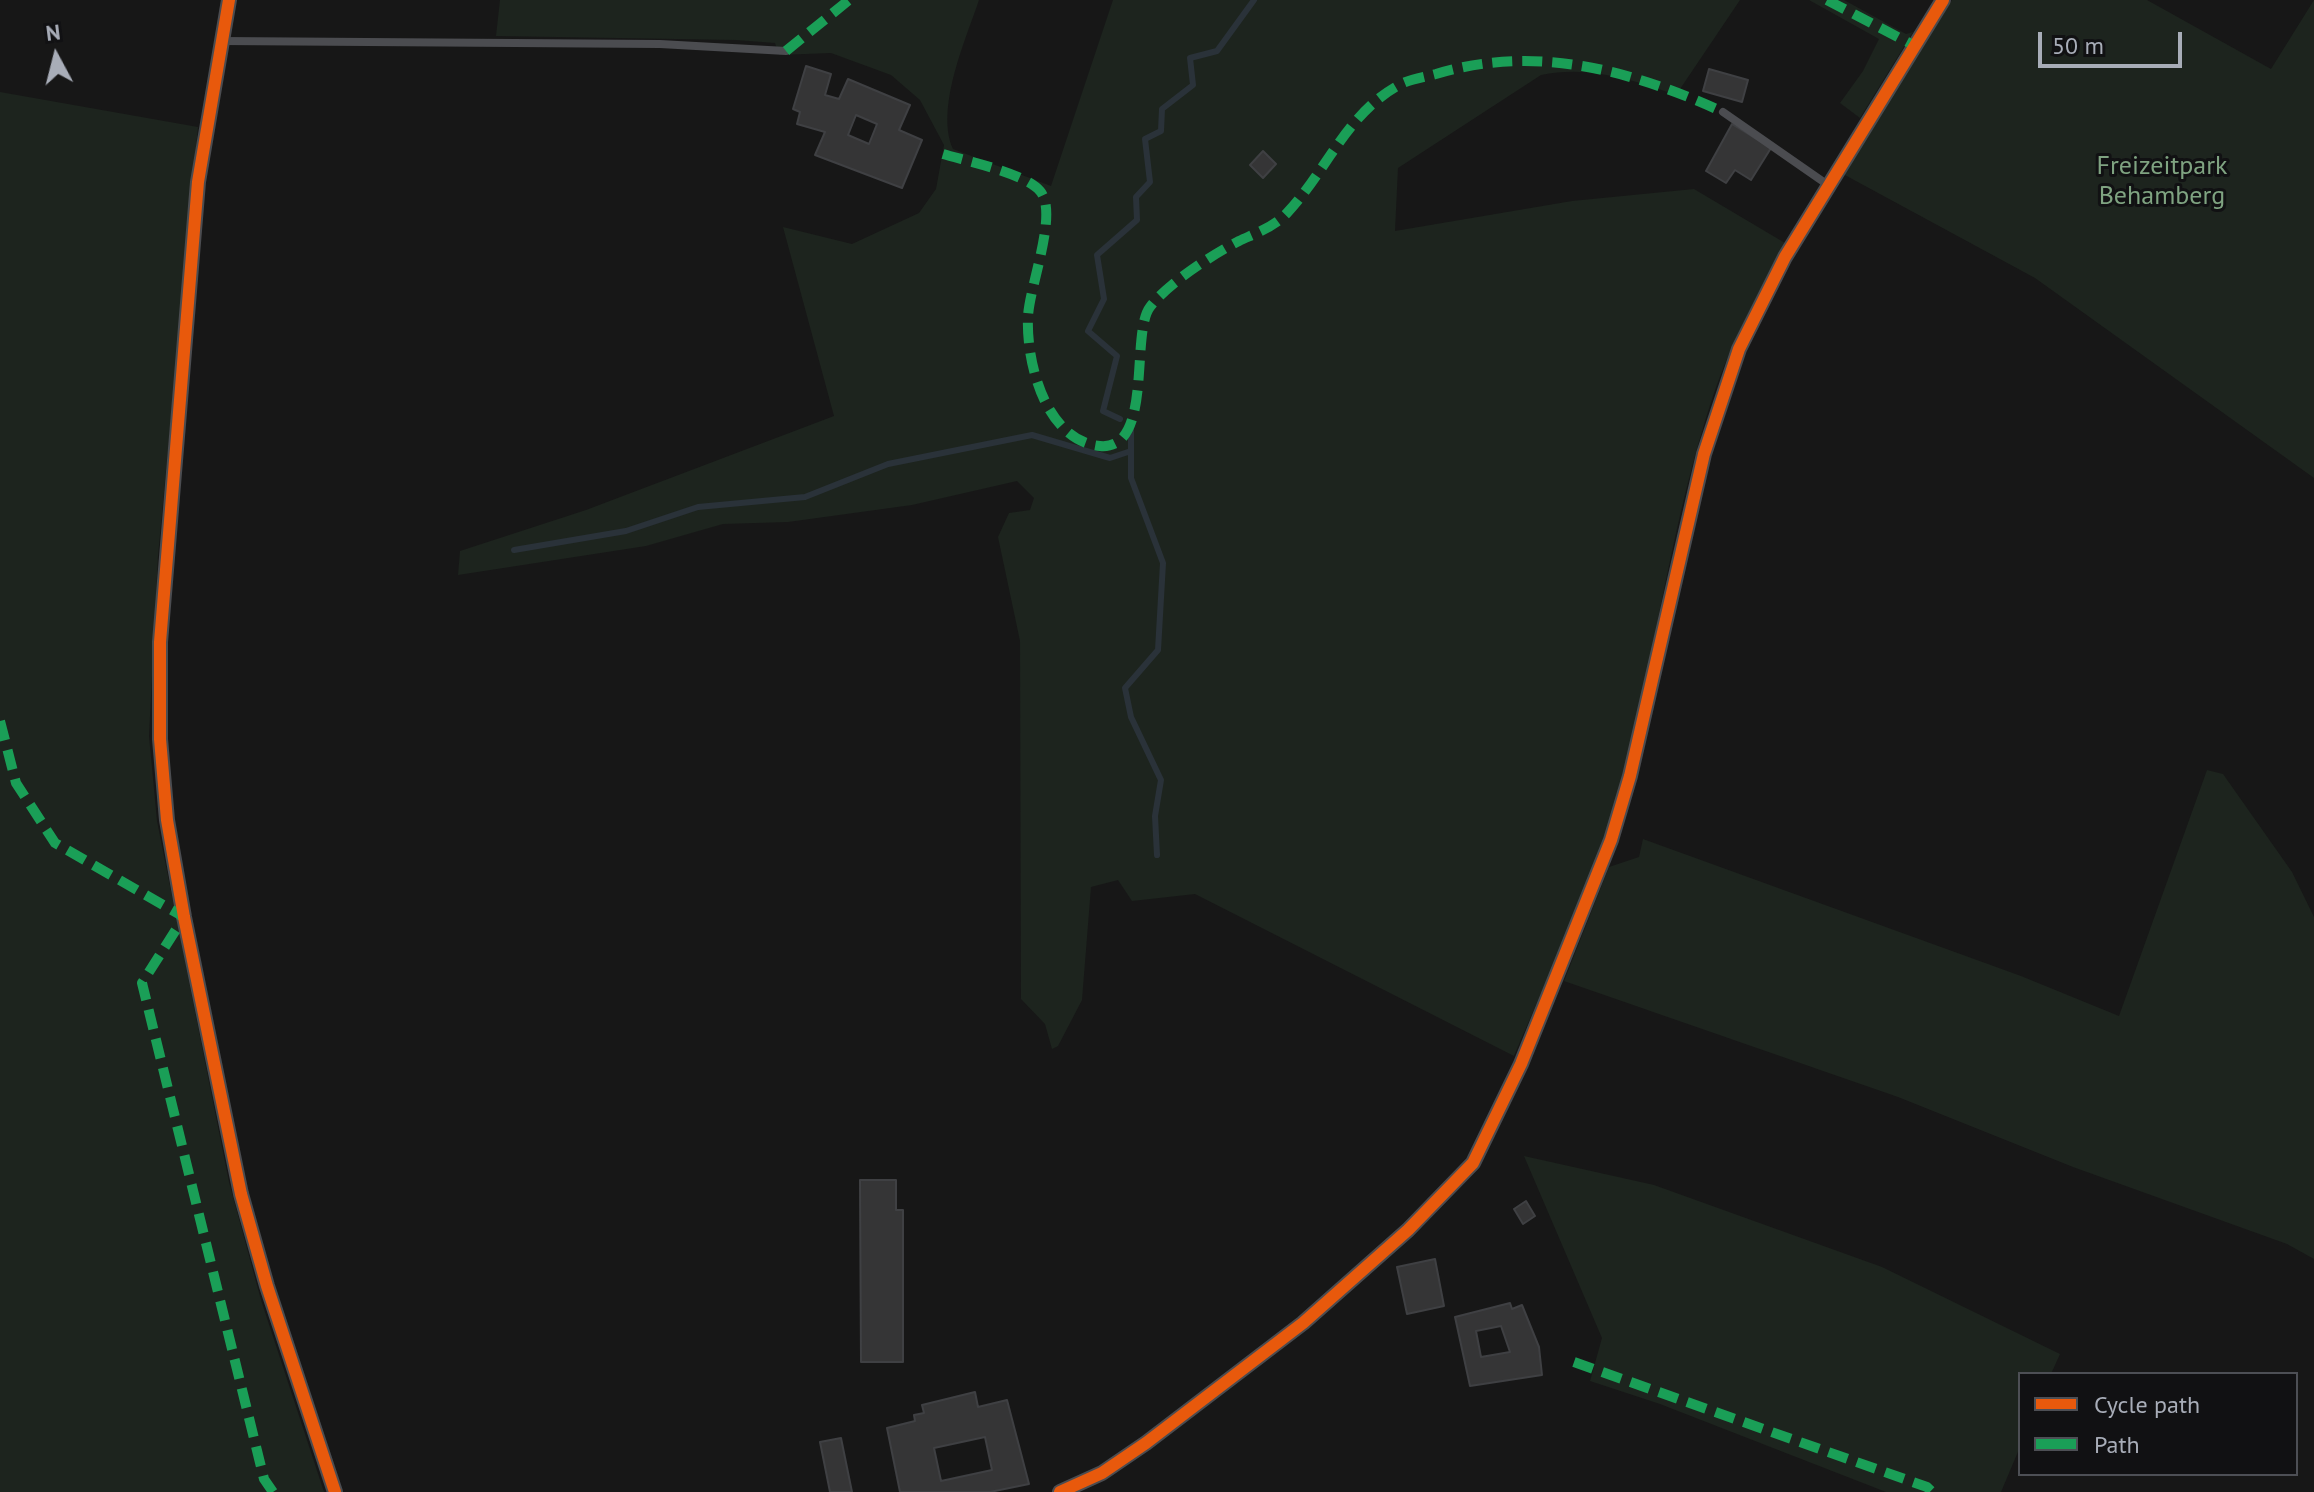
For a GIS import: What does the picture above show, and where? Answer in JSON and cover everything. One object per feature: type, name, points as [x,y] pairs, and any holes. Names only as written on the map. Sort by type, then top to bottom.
[{"type":"street","points":[[229,0],[198,182],[160,642],[160,739],[167,820],[184,917],[238,1180],[267,1286],[335,1492]]},
{"type":"street","points":[[1060,1492],[1102,1473],[1146,1443],[1291,1333],[1408,1230],[1473,1163],[1521,1064],[1611,840],[1630,776],[1704,454],[1739,349],[1785,257],[1943,0]]},
{"type":"lane","points":[[220,41],[660,44],[786,51]]},
{"type":"lane","points":[[1723,112],[1828,185]]},
{"type":"green space","points":[[500,0],[979,0],[960,53],[950,94],[948,132],[953,149],[1051,186],[1113,0],[1740,0],[1676,95],[1609,75],[1558,72],[1541,75],[1398,168],[1395,231],[1572,201],[1694,189],[1785,243],[1737,337],[1713,396],[1686,489],[1614,810],[1574,917],[1514,1056],[1195,894],[1132,901],[1118,880],[1091,887],[1082,1000],[1058,1046],[1052,1049],[1045,1024],[1021,999],[1020,641],[998,537],[1009,513],[1030,510],[1034,498],[1017,481],[912,505],[788,522],[723,524],[646,546],[458,575],[460,551],[586,510],[834,416],[783,227],[852,244],[919,213],[936,189],[944,145],[920,100],[891,75],[831,53],[779,55],[775,43],[736,40],[496,36]]},
{"type":"green space","points":[[1809,0],[1844,0],[1906,34],[1913,32],[1860,118],[1840,103],[1863,71],[1879,39]]},
{"type":"green space","name":"Freizeitpark Behamberg","points":[[1952,0],[2147,0],[2271,69],[2314,0],[2314,478],[2035,278],[1843,174]]},
{"type":"green space","points":[[0,92],[198,127],[158,556],[149,736],[157,821],[229,1182],[261,1300],[324,1492],[0,1492]]},
{"type":"green space","points":[[2207,770],[2223,774],[2292,872],[2314,917],[2314,1259],[2287,1244],[2073,1167],[1898,1097],[1564,981],[1609,867],[1639,857],[1643,839],[2021,976],[2119,1016]]},
{"type":"green space","points":[[1524,1156],[1654,1185],[1882,1267],[2060,1354],[2052,1372],[2018,1372],[2018,1452],[2001,1492],[1886,1492],[1660,1404],[1590,1381],[1602,1338]]},
{"type":"building","points":[[806,66],[831,74],[825,95],[839,99],[848,79],[910,105],[899,130],[922,140],[902,188],[815,155],[825,132],[797,124],[800,112],[793,109]],"holes":[[[856,115],[877,124],[869,144],[848,135]]]},
{"type":"building","points":[[1709,69],[1748,80],[1742,102],[1703,91]]},
{"type":"building","points":[[1732,124],[1771,148],[1751,180],[1735,170],[1726,183],[1706,171]]},
{"type":"building","points":[[1263,151],[1276,164],[1263,178],[1250,165]]},
{"type":"building","points":[[860,1180],[896,1180],[896,1210],[903,1210],[903,1362],[861,1362]]},
{"type":"building","points":[[1526,1201],[1535,1216],[1523,1224],[1514,1209]]},
{"type":"building","points":[[1435,1259],[1444,1306],[1407,1314],[1397,1267]]},
{"type":"building","points":[[1510,1303],[1512,1309],[1522,1305],[1539,1347],[1542,1375],[1470,1386],[1455,1317]],"holes":[[[1501,1326],[1510,1352],[1481,1357],[1476,1331]]]},
{"type":"building","points":[[975,1392],[978,1407],[1007,1400],[1029,1484],[990,1492],[900,1492],[887,1428],[915,1421],[914,1415],[924,1413],[922,1405]],"holes":[[[985,1437],[992,1470],[941,1481],[934,1448]]]},
{"type":"building","points":[[841,1438],[852,1492],[830,1492],[820,1442]]},
{"type":"waterway","points":[[1120,419],[1103,411],[1117,356],[1088,331],[1104,299],[1097,255],[1137,220],[1136,197],[1150,182],[1145,139],[1161,131],[1162,109],[1193,85],[1190,58],[1217,51],[1254,0]]},
{"type":"waterway","points":[[1131,425],[1131,478],[1163,563],[1158,650],[1125,688],[1131,717],[1161,780],[1155,816],[1157,855]]},
{"type":"waterway","points":[[514,550],[626,531],[698,507],[805,497],[888,464],[1032,435],[1110,458],[1131,451]]},
{"type":"marked path","points":[[786,51],[849,0]]},
{"type":"marked path","points":[[1827,0],[1915,46]]},
{"type":"marked path","points":[[943,154],[1009,173],[1040,191],[1046,216],[1028,317],[1031,356],[1043,397],[1053,415],[1081,441],[1100,446],[1117,443],[1128,430],[1138,388],[1144,321],[1150,307],[1167,289],[1204,262],[1282,218],[1301,197],[1351,126],[1382,96],[1401,84],[1473,65],[1510,61],[1546,62],[1618,74],[1653,84],[1723,112]]},
{"type":"marked path","points":[[0,721],[16,783],[55,843],[184,917],[142,983],[264,1479],[273,1492]]},
{"type":"marked path","points":[[1574,1362],[1927,1487],[1932,1492]]},
{"type":"cycle path","points":[[229,0],[198,182],[160,642],[160,739],[167,820],[184,917],[241,1194],[267,1286],[335,1492]]},
{"type":"cycle path","points":[[1060,1492],[1102,1473],[1146,1443],[1303,1323],[1408,1230],[1473,1163],[1521,1064],[1611,840],[1630,776],[1704,454],[1739,349],[1785,257],[1943,0]]}]
